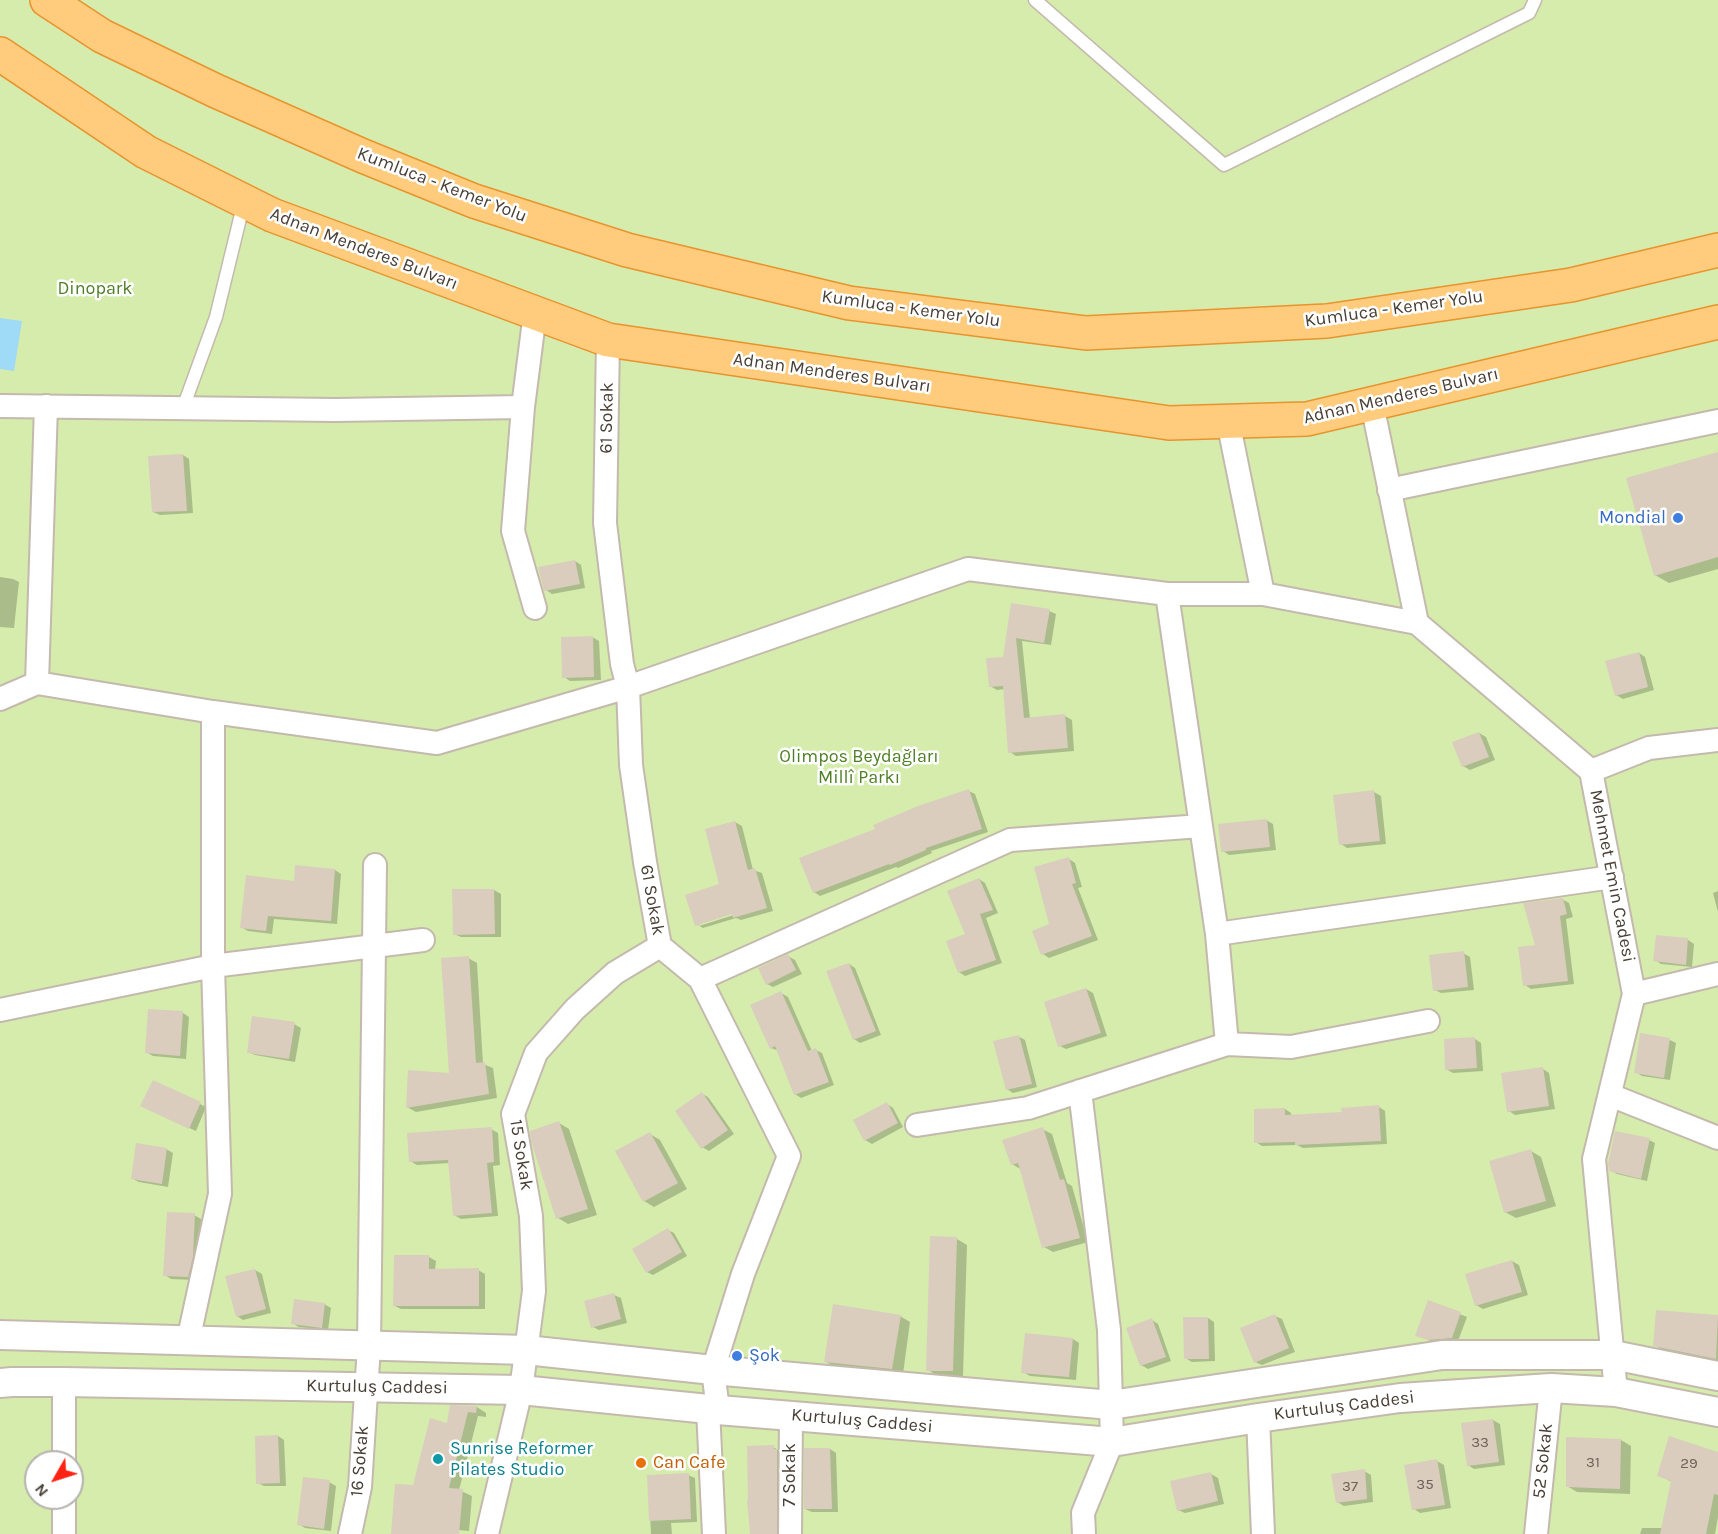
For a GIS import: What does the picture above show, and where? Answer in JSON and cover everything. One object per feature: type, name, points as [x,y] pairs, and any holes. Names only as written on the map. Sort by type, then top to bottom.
[{"type":"highway","name":"Kumluca - Kemer Yolu","points":[[47,0],[102,36],[216,91],[363,156],[474,201],[627,250],[849,303],[1086,333],[1327,321],[1571,285],[1718,250]]},
{"type":"highway","name":"Adnan Menderes Bulvarı","points":[[0,54],[146,152],[272,215],[608,340],[1168,423],[1307,419],[1718,322]]},
{"type":"street","points":[[535,313],[522,407],[513,531],[535,608]]},
{"type":"street","name":"61 Sokak","points":[[608,340],[605,523],[622,664],[628,687],[631,765],[660,946],[700,979],[789,1156],[743,1274],[713,1370],[714,1534]]},
{"type":"street","points":[[0,699],[37,683],[213,712],[437,743],[628,687],[968,569],[1167,594],[1263,594],[1417,623],[1372,404]]},
{"type":"street","points":[[0,405],[335,410],[522,407]]},
{"type":"street","points":[[37,683],[46,406]]},
{"type":"street","points":[[1228,421],[1263,594]]},
{"type":"street","points":[[1389,490],[1718,421]]},
{"type":"street","points":[[1167,594],[1217,934],[1227,1044]]},
{"type":"street","name":"Mehmet Emin Cadesi","points":[[1417,623],[1592,771],[1634,994],[1594,1159],[1616,1392]]},
{"type":"street","points":[[188,1341],[220,1194],[213,966],[213,712]]},
{"type":"street","points":[[1592,771],[1649,748],[1718,740]]},
{"type":"street","points":[[700,979],[1010,840],[1201,826]]},
{"type":"street","name":"16 Sokak","points":[[350,1534],[360,1487],[369,1346],[375,865]]},
{"type":"street","points":[[1217,934],[1612,877]]},
{"type":"street","points":[[0,1010],[213,966],[423,940]]},
{"type":"street","name":"15 Sokak","points":[[487,1534],[521,1390],[534,1292],[531,1216],[513,1114],[536,1053],[575,1009],[615,973],[660,946]]},
{"type":"street","points":[[1634,994],[1718,974]]},
{"type":"street","points":[[917,1125],[1028,1108],[1227,1044],[1291,1047],[1428,1021]]},
{"type":"street","points":[[1080,1091],[1109,1330],[1112,1442],[1083,1513],[1084,1534]]},
{"type":"street","points":[[1610,1095],[1718,1138]]},
{"type":"street","name":"Kurtuluş Caddesi","points":[[0,1335],[526,1350],[713,1370],[1111,1405],[1442,1355],[1613,1355],[1718,1376]]},
{"type":"street","points":[[64,1382],[64,1450]]},
{"type":"street","name":"Kurtuluş Caddesi","points":[[0,1383],[64,1382],[521,1390],[713,1409],[1112,1442],[1400,1398],[1551,1388],[1616,1392],[1718,1412]]},
{"type":"street","name":"52 Sokak","points":[[1536,1534],[1551,1388]]},
{"type":"street","name":"7 Sokak","points":[[790,1534],[791,1415]]},
{"type":"street","points":[[1258,1418],[1263,1534]]},
{"type":"street","points":[[64,1510],[64,1534]]},
{"type":"lane","points":[[1035,0],[1224,165],[1529,14],[1535,0]]},
{"type":"lane","points":[[183,408],[216,317],[244,201]]},
{"type":"green space","name":"Olimpos Beydağları Millî Parkı","points":[[0,0],[1718,0],[1718,1534],[0,1534]]},
{"type":"water","points":[[0,318],[22,321],[14,371],[0,369]]},
{"type":"building","name":"Mondial","points":[[1718,452],[1718,557],[1654,576],[1626,478]]},
{"type":"building","points":[[183,454],[187,511],[152,512],[148,456]]},
{"type":"building","points":[[575,560],[580,584],[544,591],[538,567]]},
{"type":"building","points":[[1011,603],[1050,609],[1044,643],[1016,638],[1024,718],[1065,714],[1068,748],[1008,753],[1003,686],[989,687],[986,658],[1003,657]]},
{"type":"building","points":[[593,636],[594,677],[562,678],[561,637]]},
{"type":"building","points":[[1639,652],[1648,687],[1615,696],[1605,661]]},
{"type":"building","points":[[1479,732],[1489,757],[1462,767],[1452,742]]},
{"type":"building","points":[[969,789],[982,829],[926,848],[926,850],[890,865],[813,893],[799,858],[875,829],[873,825],[918,806]]},
{"type":"building","points":[[1374,790],[1380,841],[1339,845],[1333,795]]},
{"type":"building","points":[[1267,819],[1270,847],[1221,852],[1218,824]]},
{"type":"building","points":[[735,821],[748,870],[755,868],[767,908],[733,918],[732,914],[695,926],[685,895],[719,884],[705,829]]},
{"type":"building","points":[[1069,857],[1076,883],[1072,884],[1092,936],[1041,955],[1032,931],[1049,924],[1034,867]]},
{"type":"building","points":[[295,865],[335,869],[331,921],[268,916],[266,931],[240,928],[246,875],[294,881]]},
{"type":"building","points":[[979,878],[993,910],[980,914],[996,960],[958,973],[946,941],[965,934],[947,891]]},
{"type":"building","points":[[452,889],[494,889],[495,934],[453,935]]},
{"type":"building","points":[[1563,898],[1567,914],[1560,916],[1568,981],[1523,986],[1518,947],[1535,945],[1523,903]]},
{"type":"building","points":[[1656,935],[1688,938],[1686,965],[1653,961]]},
{"type":"building","points":[[1464,951],[1468,987],[1433,991],[1429,955]]},
{"type":"building","points":[[788,954],[796,970],[766,985],[758,968]]},
{"type":"building","points":[[469,956],[476,1063],[485,1062],[489,1094],[406,1108],[408,1070],[449,1073],[441,958]]},
{"type":"building","points":[[849,963],[876,1031],[853,1040],[826,971]]},
{"type":"building","points":[[1086,988],[1101,1033],[1058,1047],[1044,1002]]},
{"type":"building","points":[[781,991],[808,1051],[816,1048],[829,1082],[794,1095],[775,1046],[770,1049],[750,1005]]},
{"type":"building","points":[[148,1009],[183,1011],[180,1056],[145,1053]]},
{"type":"building","points":[[252,1016],[295,1022],[289,1059],[247,1053]]},
{"type":"building","points":[[1640,1033],[1670,1038],[1664,1078],[1634,1073]]},
{"type":"building","points":[[1019,1035],[1032,1084],[1006,1090],[993,1041]]},
{"type":"building","points":[[1475,1037],[1477,1068],[1445,1070],[1444,1039]]},
{"type":"building","points":[[1543,1067],[1549,1106],[1507,1112],[1501,1073]]},
{"type":"building","points":[[153,1080],[201,1102],[189,1129],[140,1106]]},
{"type":"building","points":[[702,1092],[728,1130],[701,1149],[675,1111]]},
{"type":"building","points":[[887,1102],[898,1123],[864,1141],[853,1120]]},
{"type":"building","points":[[1379,1105],[1381,1141],[1295,1145],[1295,1142],[1254,1143],[1254,1109],[1285,1108],[1285,1115],[1342,1112],[1341,1108]]},
{"type":"building","points":[[559,1121],[588,1209],[556,1219],[531,1141],[530,1131]]},
{"type":"building","points":[[492,1127],[494,1162],[487,1163],[492,1213],[453,1216],[448,1160],[409,1162],[407,1133]]},
{"type":"building","points":[[1043,1127],[1060,1180],[1064,1179],[1080,1238],[1042,1248],[1018,1163],[1011,1165],[1002,1140]]},
{"type":"building","points":[[1615,1131],[1650,1138],[1641,1179],[1609,1171],[1608,1164]]},
{"type":"building","points":[[650,1132],[678,1183],[643,1202],[615,1151]]},
{"type":"building","points":[[136,1143],[167,1148],[162,1184],[131,1179]]},
{"type":"building","points":[[1531,1149],[1546,1201],[1504,1213],[1489,1161]]},
{"type":"building","points":[[167,1212],[195,1213],[193,1257],[188,1277],[163,1276]]},
{"type":"building","points":[[668,1228],[682,1252],[646,1273],[632,1249]]},
{"type":"building","points":[[930,1236],[957,1237],[953,1371],[926,1371]]},
{"type":"building","points":[[394,1255],[429,1255],[429,1269],[479,1268],[479,1306],[393,1306]]},
{"type":"building","points":[[1512,1260],[1522,1292],[1475,1306],[1465,1274]]},
{"type":"building","points":[[255,1269],[266,1309],[236,1317],[225,1276]]},
{"type":"building","points":[[614,1293],[621,1319],[591,1328],[584,1301]]},
{"type":"building","points":[[294,1299],[325,1303],[322,1328],[291,1324]]},
{"type":"building","points":[[1428,1300],[1461,1312],[1452,1338],[1428,1340],[1415,1336]]},
{"type":"building","points":[[833,1304],[901,1315],[892,1369],[824,1362]]},
{"type":"building","points":[[1656,1310],[1718,1315],[1716,1359],[1653,1346]]},
{"type":"building","points":[[1275,1314],[1289,1348],[1254,1363],[1240,1328]]},
{"type":"building","points":[[1183,1317],[1208,1317],[1209,1359],[1184,1359]]},
{"type":"building","points":[[1152,1318],[1166,1357],[1140,1366],[1126,1328]]},
{"type":"building","points":[[1025,1333],[1073,1338],[1069,1377],[1021,1373]]},
{"type":"building","points":[[450,1405],[477,1406],[476,1413],[468,1412],[449,1488],[463,1489],[459,1534],[391,1534],[395,1484],[413,1485],[430,1418],[447,1423]]},
{"type":"building","points":[[1493,1419],[1499,1462],[1467,1466],[1461,1423]]},
{"type":"building","points":[[278,1435],[280,1483],[256,1484],[255,1436]]},
{"type":"building","points":[[1669,1436],[1718,1452],[1718,1495],[1714,1494],[1706,1534],[1660,1534],[1671,1481],[1657,1476]]},
{"type":"building","points":[[1566,1437],[1621,1439],[1620,1489],[1566,1487]]},
{"type":"building","points":[[774,1445],[774,1449],[777,1449],[777,1534],[750,1534],[747,1500],[747,1446]]},
{"type":"building","points":[[804,1448],[830,1448],[832,1509],[804,1509]]},
{"type":"building","points":[[1437,1459],[1445,1505],[1412,1510],[1404,1465]]},
{"type":"building","points":[[1365,1469],[1367,1499],[1336,1503],[1331,1474]]},
{"type":"building","points":[[1211,1472],[1218,1501],[1177,1511],[1170,1481]]},
{"type":"building","points":[[689,1473],[691,1519],[649,1521],[647,1475]]},
{"type":"building","points":[[303,1477],[330,1480],[324,1529],[297,1525]]},
{"type":"place","name":"Mondial","points":[[1678,518]]},
{"type":"place","name":"Şok","points":[[737,1356]]},
{"type":"place","name":"Sunrise Reformer Pilates Studio","points":[[438,1459]]},
{"type":"place","name":"Can Cafe","points":[[641,1463]]},
{"type":"park label","name":"Dinopark","points":[[95,289]]}]
